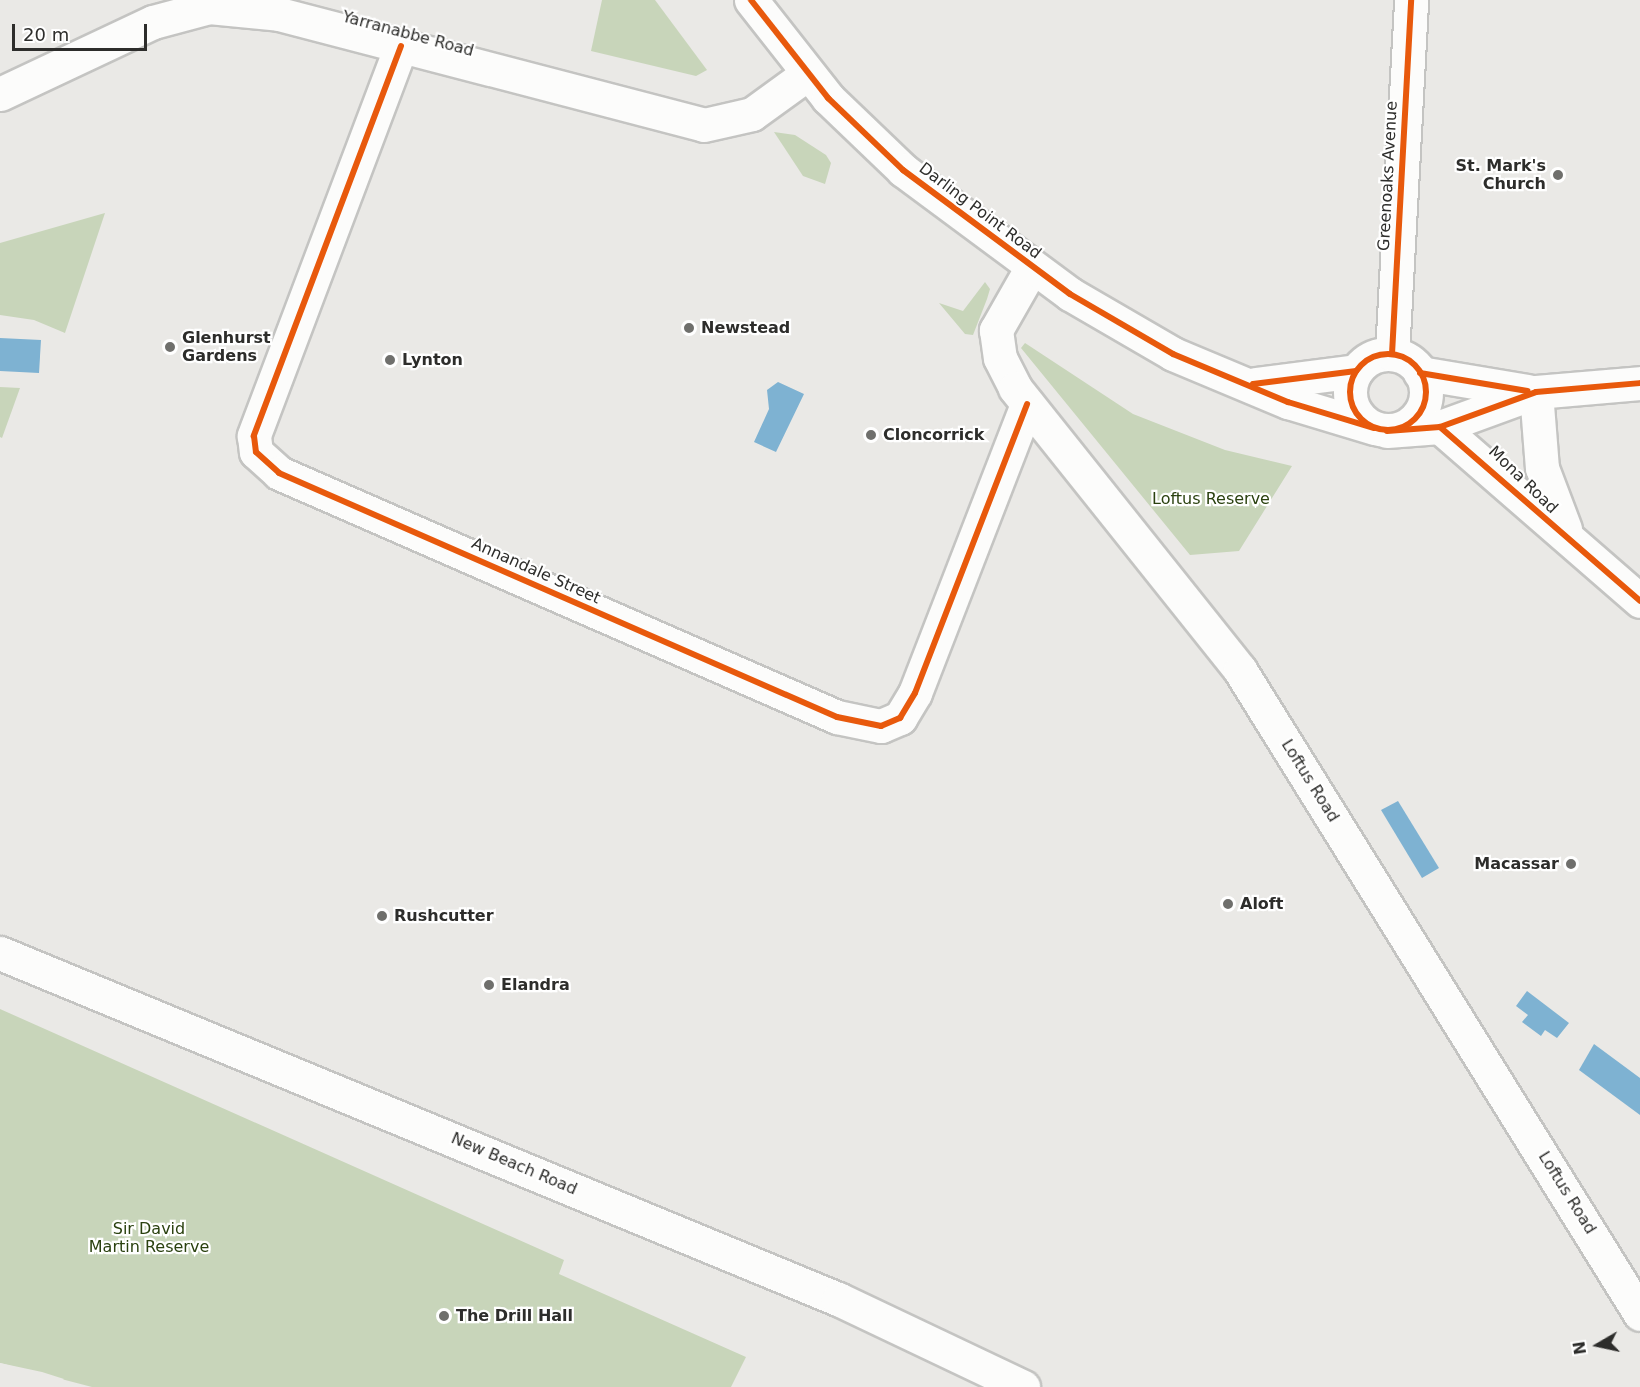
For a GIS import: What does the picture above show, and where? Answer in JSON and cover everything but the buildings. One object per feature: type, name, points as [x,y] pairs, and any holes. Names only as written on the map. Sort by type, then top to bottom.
[{"type":"street","name":"Darling Point Road","points":[[751,0],[807,74],[903,170],[1032,267],[1136,335],[1241,382],[1381,430],[1440,427],[1536,392]]},
{"type":"street","name":"Greenoaks Avenue","points":[[1392,354],[1411,0]]},
{"type":"street","name":"Yarranabbe Road","points":[[0,94],[153,22],[209,7],[279,14],[704,125],[752,114],[807,74]]},
{"type":"street","name":"Annandale Street","points":[[401,46],[254,436],[256,452],[279,473],[837,717],[881,726],[900,718],[915,693],[1027,404]]},
{"type":"street","name":"Loftus Road","points":[[1032,267],[996,330],[1000,358],[1027,404],[1240,670],[1640,1314]]},
{"type":"street","name":"Darling Point Road","points":[[1241,382],[1278,385],[1356,371],[1371,358],[1392,354],[1411,361],[1420,373],[1536,392],[1640,383]]},
{"type":"street","points":[[1356,371],[1350,401],[1381,430],[1410,424],[1423,408],[1426,388],[1420,373]]},
{"type":"street","points":[[1536,392],[1540,457],[1550,499],[1581,555]]},
{"type":"street","name":"Mona Road","points":[[1440,427],[1476,453],[1581,555],[1640,601]]},
{"type":"street","name":"New Beach Road","points":[[0,953],[838,1299],[1023,1387]]},
{"type":"green space","points":[[602,0],[655,0],[707,70],[696,76],[591,51]]},
{"type":"green space","points":[[774,132],[795,135],[826,155],[831,163],[825,184],[803,176]]},
{"type":"green space","points":[[105,213],[65,333],[34,320],[0,315],[0,243]]},
{"type":"green space","points":[[985,282],[990,289],[987,299],[973,335],[965,334],[939,303],[963,311]]},
{"type":"green space","name":"Loftus Reserve","points":[[1025,343],[1133,414],[1225,450],[1292,466],[1239,551],[1190,555],[1021,348]]},
{"type":"green space","points":[[0,387],[20,388],[2,438],[0,437]]},
{"type":"green space","name":"Sir David Martin Reserve","points":[[0,1009],[564,1260],[559,1274],[746,1357],[731,1387],[92,1387],[0,1363]]},
{"type":"water","points":[[0,338],[41,340],[39,373],[0,371]]},
{"type":"water","points":[[778,382],[804,394],[776,452],[754,442],[769,409],[767,390]]},
{"type":"water","points":[[1398,801],[1439,868],[1422,878],[1381,810]]},
{"type":"water","points":[[1527,991],[1569,1023],[1557,1038],[1545,1030],[1541,1036],[1522,1022],[1528,1015],[1516,1006]]},
{"type":"water","points":[[1594,1044],[1640,1078],[1640,1115],[1579,1070]]},
{"type":"pier","points":[[0,1363],[64,1379],[54,1387],[0,1387]]},
{"type":"cycle path","points":[[751,0],[828,98],[903,170],[1070,294],[1173,354],[1288,402],[1374,428]]},
{"type":"cycle path","points":[[1392,354],[1411,0]]},
{"type":"cycle path","points":[[401,46],[254,436],[256,452],[279,473],[837,717],[881,726],[900,718],[915,693],[1027,404]]},
{"type":"cycle path","points":[[1381,354],[1395,354],[1409,360],[1420,371],[1426,385],[1426,392],[1423,407],[1415,419],[1395,430],[1381,430],[1367,424],[1356,413],[1350,399],[1350,385],[1356,371],[1367,360],[1381,354]]},
{"type":"cycle path","points":[[1253,384],[1356,371]]},
{"type":"cycle path","points":[[1420,373],[1527,391]]},
{"type":"cycle path","points":[[1387,431],[1440,427],[1536,392],[1640,383]]},
{"type":"cycle path","points":[[1440,427],[1640,601]]},
{"type":"place","name":"St. Mark's Church","points":[[1558,175]]},
{"type":"place","name":"Newstead","points":[[689,328]]},
{"type":"place","name":"Glenhurst Gardens","points":[[170,347]]},
{"type":"place","name":"Lynton","points":[[390,360]]},
{"type":"place","name":"Cloncorrick","points":[[871,435]]},
{"type":"place","name":"Macassar","points":[[1571,864]]},
{"type":"place","name":"Aloft","points":[[1228,904]]},
{"type":"place","name":"Rushcutter","points":[[382,916]]},
{"type":"place","name":"Elandra","points":[[489,985]]},
{"type":"place","name":"The Drill Hall","points":[[444,1316]]}]
